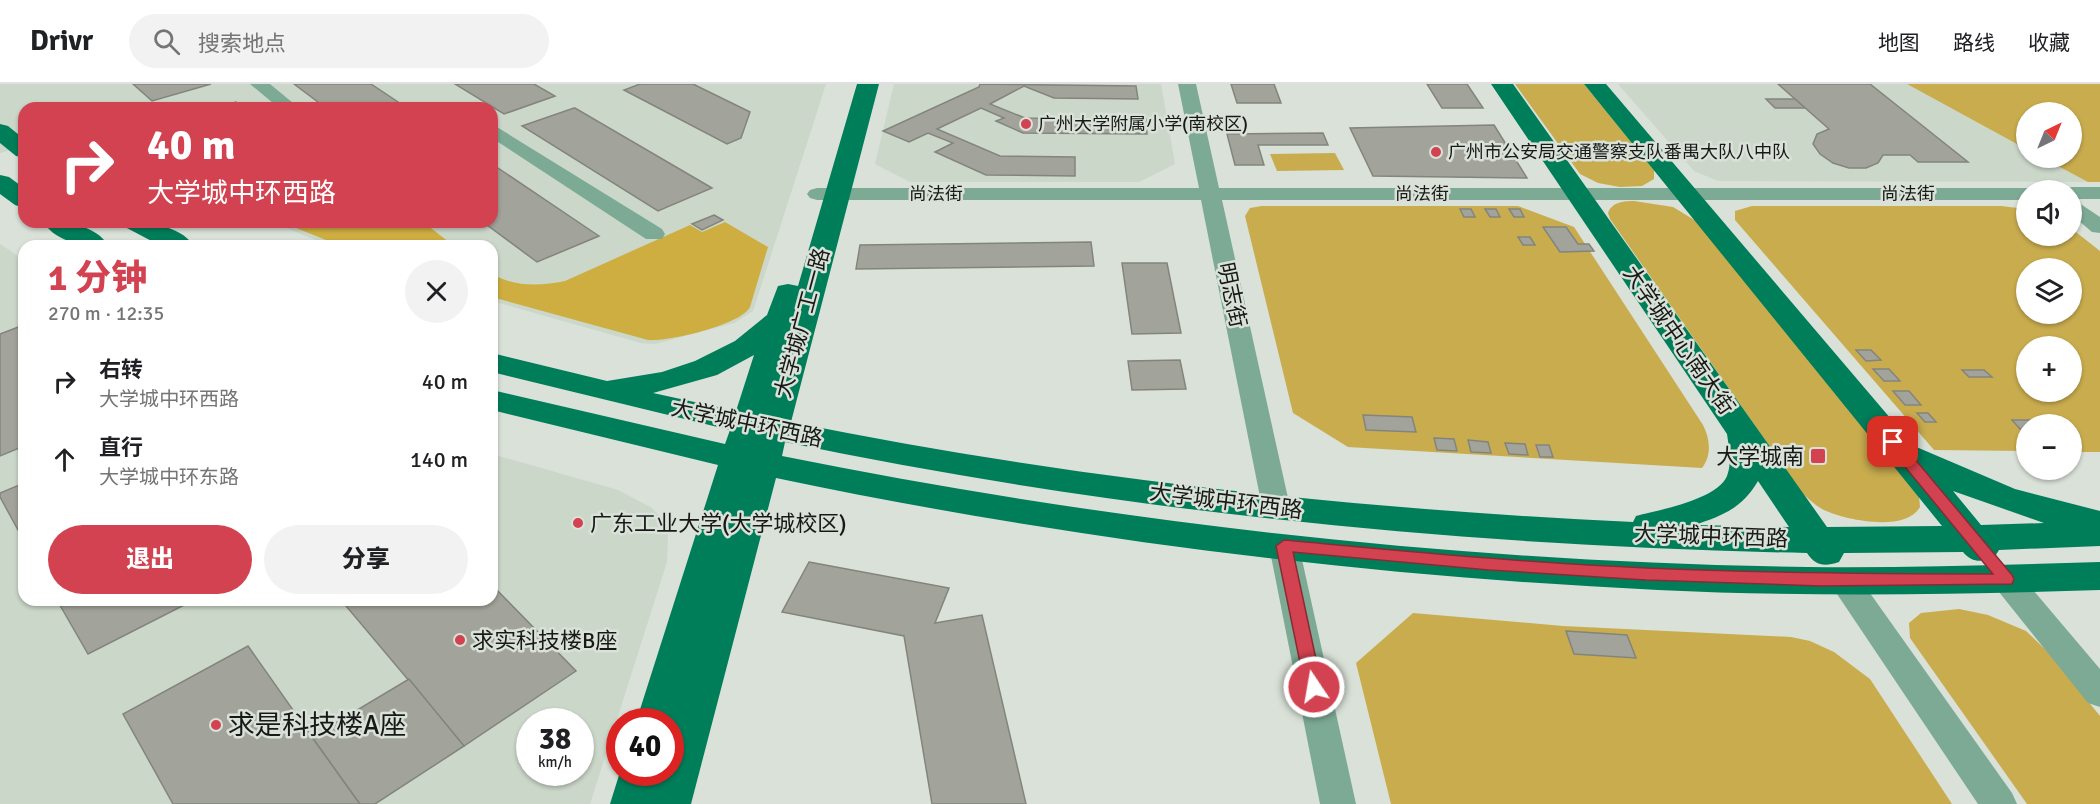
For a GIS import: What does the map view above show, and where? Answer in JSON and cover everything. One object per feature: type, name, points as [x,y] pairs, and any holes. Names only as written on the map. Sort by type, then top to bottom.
[{"type":"main road","name":"大学城广工一路","points":[[669,804],[750,461],[827,194],[851,84]]},
{"type":"main road","name":"大学城广工一路","points":[[760,426],[780,318],[868,84]]},
{"type":"main road","name":"大学城中心南大街","points":[[1502,84],[1844,580]]},
{"type":"main road","points":[[1595,84],[2007,579]]},
{"type":"main road","points":[[0,130],[18,146]]},
{"type":"main road","points":[[0,182],[18,196]]},
{"type":"main road","points":[[66,228],[86,240]]},
{"type":"main road","points":[[146,228],[169,240]]},
{"type":"main road","points":[[589,386],[638,386],[688,374],[729,357],[754,343],[780,318]]},
{"type":"main road","name":"大学城中环西路","points":[[498,363],[760,426],[980,467],[1110,487],[1276,507],[1479,525],[1620,533],[1816,539],[1972,539],[2100,533]]},
{"type":"main road","name":"大学城中环西路","points":[[498,401],[750,461],[922,495],[1101,524],[1284,546],[1575,570],[1844,580],[2100,576]]},
{"type":"main road","points":[[1620,533],[1711,506],[1735,492],[1742,484],[1748,467],[1742,432]]},
{"type":"main road","points":[[1893,442],[1927,465],[1971,486],[2047,511],[2100,523]]},
{"type":"main road","name":"大学城广工一路","points":[[662,708],[750,461]]},
{"type":"main road","points":[[632,804],[638,786]]},
{"type":"street","points":[[259,84],[282,102]]},
{"type":"street","name":"明志街","points":[[1187,84],[1276,507]]},
{"type":"street","points":[[498,134],[654,234]]},
{"type":"street","name":"尚法街","points":[[827,194],[2016,194]]},
{"type":"street","points":[[2082,194],[2100,194]]},
{"type":"street","points":[[2082,213],[2100,227]]},
{"type":"street","points":[[1284,546],[1338,804]]},
{"type":"street","points":[[2007,579],[2100,693]]},
{"type":"street","name":"大学城中心南大街","points":[[1844,580],[1999,804]]},
{"type":"shaded area","points":[[0,84],[826,84],[753,311],[734,323],[655,344],[641,343],[498,303],[498,240],[316,240],[286,228],[498,228],[498,102],[18,102],[18,148],[0,153]]},
{"type":"shaded area","name":"广州大学附属小学(南校区)","points":[[894,84],[1161,84],[1175,164],[1139,182],[910,182],[875,164]]},
{"type":"shaded area","points":[[1515,84],[1584,84],[1654,170],[1654,179],[1642,186],[1620,187],[1598,183],[1580,174]]},
{"type":"shaded area","points":[[1618,84],[1907,84],[2016,144],[2016,168],[2062,168],[2088,182],[2082,182],[2082,180],[1718,181],[1694,171]]},
{"type":"shaded area","points":[[1907,84],[2100,84],[2100,182],[2088,182],[2062,168],[2082,168],[2082,102],[2016,102],[2016,144]]},
{"type":"shaded area","points":[[1335,153],[1344,170],[1277,171],[1270,154]]},
{"type":"shaded area","points":[[1634,201],[1673,207],[1696,221],[1919,496],[1920,507],[1913,515],[1902,520],[1888,522],[1859,520],[1822,509],[1803,494],[1610,219],[1608,213],[1612,206]]},
{"type":"shaded area","points":[[1262,206],[1518,206],[1574,227],[1703,425],[1709,447],[1705,463],[1702,468],[1348,447],[1293,413],[1245,216],[1250,208]]},
{"type":"shaded area","points":[[1752,206],[2001,206],[2016,208],[2016,246],[2082,246],[2082,237],[2100,251],[2100,452],[2082,452],[2082,414],[2016,414],[2016,451],[1934,450],[1735,220],[1735,211]]},
{"type":"shaded area","points":[[725,222],[768,247],[750,307],[744,314],[719,326],[671,338],[648,340],[498,299],[498,277],[528,284],[565,281],[690,225],[702,232]]},
{"type":"shaded area","points":[[296,228],[431,228],[446,240],[326,240]]},
{"type":"shaded area","name":"广东工业大学(大学城校区)","points":[[0,244],[18,256],[18,606],[498,606],[498,456],[618,490],[652,508],[662,519],[668,534],[667,562],[621,708],[606,708],[606,754],[590,804],[0,804]]},
{"type":"shaded area","points":[[1959,609],[1988,615],[2026,631],[2047,651],[2100,716],[2100,804],[2027,804],[1910,638],[1909,623],[1921,613]]},
{"type":"shaded area","points":[[1413,613],[1563,626],[1791,637],[1810,641],[1834,652],[1870,679],[1952,804],[1391,804],[1356,663]]},
{"type":"building","points":[[133,84],[211,84],[152,101]]},
{"type":"building","points":[[294,84],[371,84],[398,102],[318,102]]},
{"type":"building","points":[[455,84],[534,84],[555,96],[504,114],[498,110],[498,102],[484,102]]},
{"type":"building","points":[[640,84],[693,84],[750,112],[741,138],[727,144],[624,90]]},
{"type":"building","points":[[980,84],[1136,86],[1138,99],[1054,98],[1024,86],[990,104],[1025,118],[1146,119],[1147,134],[1023,133],[996,121],[1004,118],[981,108],[937,129],[1000,156],[1075,157],[1075,176],[986,175],[935,152],[953,143],[928,133],[909,142],[883,131],[979,87]]},
{"type":"building","points":[[1231,84],[1274,84],[1281,103],[1237,103]]},
{"type":"building","points":[[1427,84],[1467,84],[1483,108],[1442,108]]},
{"type":"building","points":[[1778,84],[1870,84],[1968,162],[1918,162],[1910,155],[1883,155],[1878,163],[1866,168],[1849,168],[1833,163],[1820,154],[1813,144],[1817,134],[1829,129]]},
{"type":"building","points":[[1766,99],[1795,99],[1805,108],[1775,108]]},
{"type":"building","points":[[575,108],[712,188],[658,211],[522,126]]},
{"type":"building","name":"广州市公安局交通警察支队番禺大队八中队","points":[[1494,125],[1527,178],[1373,176],[1350,128]]},
{"type":"building","points":[[1323,133],[1328,145],[1258,145],[1264,165],[1235,165],[1227,134]]},
{"type":"building","points":[[498,168],[599,236],[537,262],[491,228],[498,228]]},
{"type":"building","points":[[1460,209],[1471,209],[1475,217],[1464,217]]},
{"type":"building","points":[[1485,209],[1496,209],[1500,217],[1490,217]]},
{"type":"building","points":[[1509,209],[1520,209],[1524,217],[1514,217]]},
{"type":"building","points":[[714,215],[723,220],[702,230],[692,224]]},
{"type":"building","points":[[1543,227],[1566,227],[1578,244],[1589,244],[1594,251],[1560,252]]},
{"type":"building","points":[[1518,237],[1530,237],[1535,245],[1523,245]]},
{"type":"building","points":[[1091,242],[1094,266],[856,269],[860,245]]},
{"type":"building","points":[[1122,263],[1167,263],[1181,333],[1132,334]]},
{"type":"building","points":[[18,327],[18,448],[0,456],[0,334]]},
{"type":"building","points":[[1856,350],[1871,350],[1881,360],[1866,361]]},
{"type":"building","points":[[1180,360],[1186,389],[1132,390],[1128,361]]},
{"type":"building","points":[[1873,369],[1889,369],[1900,381],[1884,381]]},
{"type":"building","points":[[1962,370],[1984,370],[1992,377],[1969,377]]},
{"type":"building","points":[[1893,391],[1909,391],[1921,405],[1905,405]]},
{"type":"building","points":[[1917,413],[1928,413],[1936,422],[1925,422]]},
{"type":"building","points":[[1363,415],[1412,417],[1416,432],[1366,430]]},
{"type":"building","points":[[1434,438],[1454,439],[1457,451],[1437,450]]},
{"type":"building","points":[[1468,440],[1488,442],[1491,453],[1471,452]]},
{"type":"building","points":[[1505,443],[1525,444],[1528,455],[1509,454]]},
{"type":"building","points":[[1536,445],[1549,445],[1553,457],[1540,457]]},
{"type":"building","points":[[18,486],[18,530],[0,497],[0,493]]},
{"type":"building","points":[[809,562],[949,588],[935,623],[982,615],[1026,804],[932,804],[904,636],[782,612]]},
{"type":"building","name":"求实科技楼B座","points":[[498,591],[576,671],[521,708],[516,708],[516,711],[464,746],[346,606],[498,606]]},
{"type":"building","points":[[60,606],[182,606],[88,654]]},
{"type":"building","points":[[1566,631],[1627,635],[1636,658],[1574,654]]},
{"type":"building","name":"求是科技楼A座","points":[[248,646],[360,804],[173,804],[123,714]]},
{"type":"building","points":[[409,679],[464,746],[375,804],[360,804],[312,737]]},
{"type":"place","name":"广州大学附属小学(南校区)","points":[[1026,124]]},
{"type":"place","name":"广州市公安局交通警察支队番禺大队八中队","points":[[1436,152]]},
{"type":"place","name":"大学城南","points":[[1818,456]]},
{"type":"place","name":"广东工业大学(大学城校区)","points":[[578,523]]},
{"type":"place","name":"求实科技楼B座","points":[[460,640]]},
{"type":"place","name":"求是科技楼A座","points":[[216,725]]},
{"type":"route","points":[[1314,687],[1284,546],[1489,565],[1646,574],[1821,580],[2007,579],[1893,442]]}]
